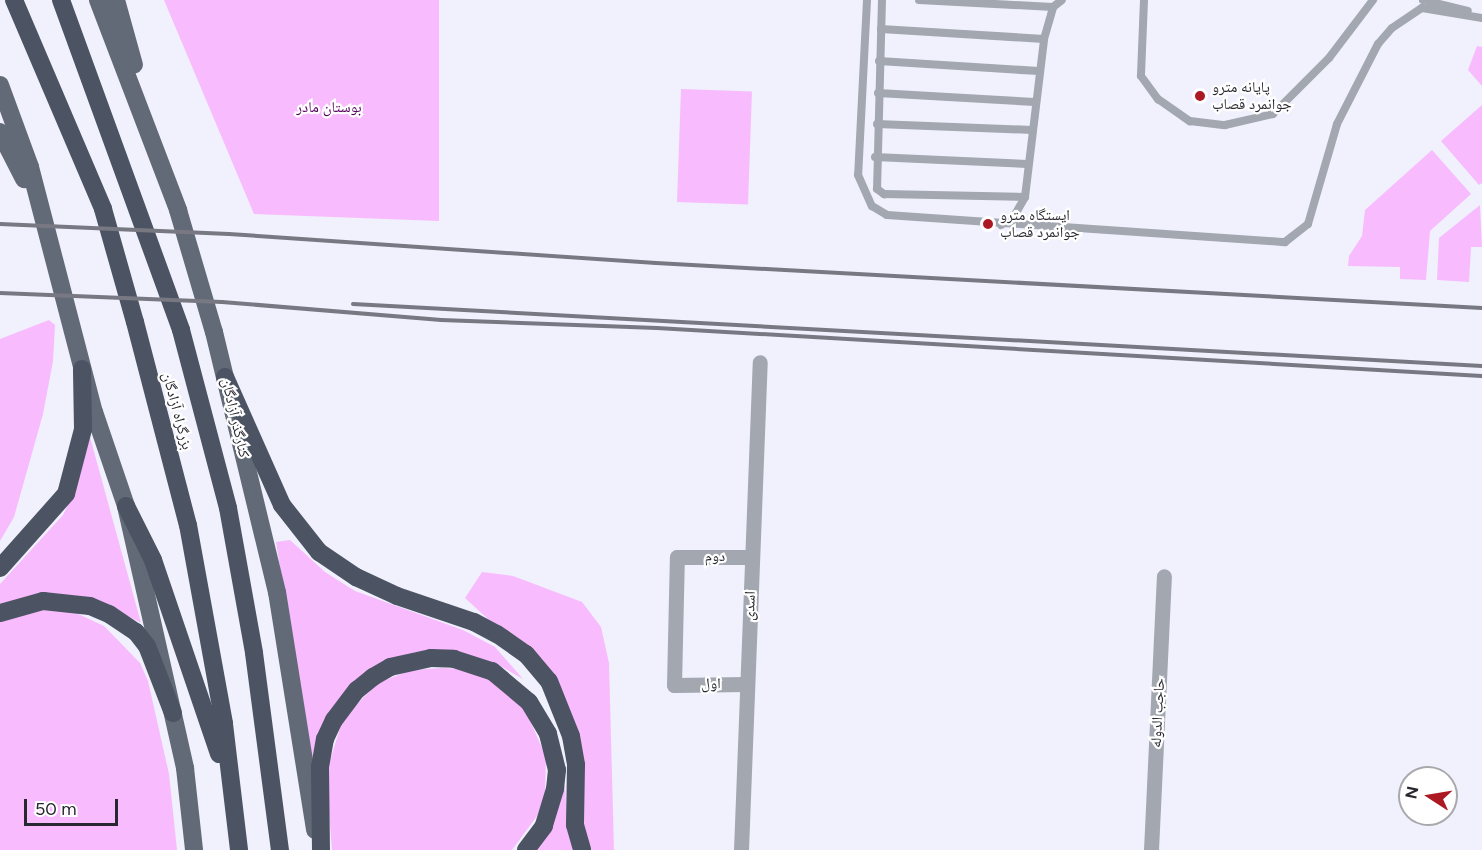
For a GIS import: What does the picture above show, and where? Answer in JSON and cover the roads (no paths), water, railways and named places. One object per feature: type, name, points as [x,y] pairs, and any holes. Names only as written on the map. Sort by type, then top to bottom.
[{"type":"highway","name":"بزرگراه آزادگان","points":[[14,0],[102,209],[135,322],[188,525],[232,791],[238,850]]},
{"type":"highway","name":"بزرگراه آزادگان","points":[[61,0],[136,200],[181,330],[228,508],[265,724],[280,850]]},
{"type":"highway","points":[[0,568],[66,494],[83,429],[82,369]]},
{"type":"highway","points":[[225,377],[282,505],[319,552],[356,577],[398,596],[474,622],[497,634],[526,654],[549,681],[571,736],[576,765],[575,825],[582,850]]},
{"type":"highway","points":[[126,506],[153,560],[232,791]]},
{"type":"highway","points":[[0,613],[43,601],[68,602],[109,614],[136,632],[147,646],[173,713]]},
{"type":"highway","points":[[319,850],[320,767],[325,739],[334,720],[357,690],[373,677],[390,667],[431,658],[454,659],[492,670],[529,702],[548,734],[557,770],[555,789],[544,826],[526,850]]},
{"type":"main road","name":"کنارگذر آزادگان","points":[[98,0],[178,210],[214,332],[277,592],[319,850]]},
{"type":"main road","points":[[116,0],[149,131]]},
{"type":"main road","points":[[0,85],[42,213],[82,369],[126,506],[185,768],[194,850]]},
{"type":"main road","points":[[0,132],[42,213]]},
{"type":"street","name":"اسدی","points":[[741,850],[760,362]]},
{"type":"street","name":"دوم","points":[[674,685],[677,557],[752,557]]},
{"type":"street","name":"حاجب الدوله","points":[[1152,844],[1164,576]]},
{"type":"street","name":"اول","points":[[674,685],[747,684]]},
{"type":"lane","points":[[867,0],[858,174],[864,192],[873,206],[886,215],[1000,226],[1285,242],[1308,224],[1337,124],[1378,44],[1392,28],[1422,8],[1482,16]]},
{"type":"lane","points":[[882,0],[875,158],[877,189],[884,194],[1025,197]]},
{"type":"lane","points":[[919,0],[1053,7]]},
{"type":"lane","points":[[1000,226],[1013,218],[1025,197],[1044,39],[1053,7],[1062,0]]},
{"type":"lane","points":[[1144,0],[1141,76],[1158,99],[1190,121],[1225,125],[1273,114],[1329,58],[1373,0]]},
{"type":"lane","points":[[1423,0],[1482,16]]},
{"type":"lane","points":[[880,29],[1044,39]]},
{"type":"lane","points":[[879,61],[1039,71]]},
{"type":"lane","points":[[878,93],[1035,102]]},
{"type":"lane","points":[[877,124],[1032,130]]},
{"type":"lane","points":[[875,158],[1028,164]]},
{"type":"railway","points":[[0,224],[229,234],[656,263],[1482,308]]},
{"type":"railway","points":[[0,293],[222,302],[441,320],[657,328],[1482,376]]},
{"type":"railway","points":[[353,304],[1482,366]]},
{"type":"place","name":"پایانه مترو جوانمرد قصاب","points":[[1200,96]]},
{"type":"place","name":"ایستگاه مترو جوانمرد قصاب","points":[[988,224]]},
{"type":"park label","name":"بوستان مادر","points":[[329,108]]}]
